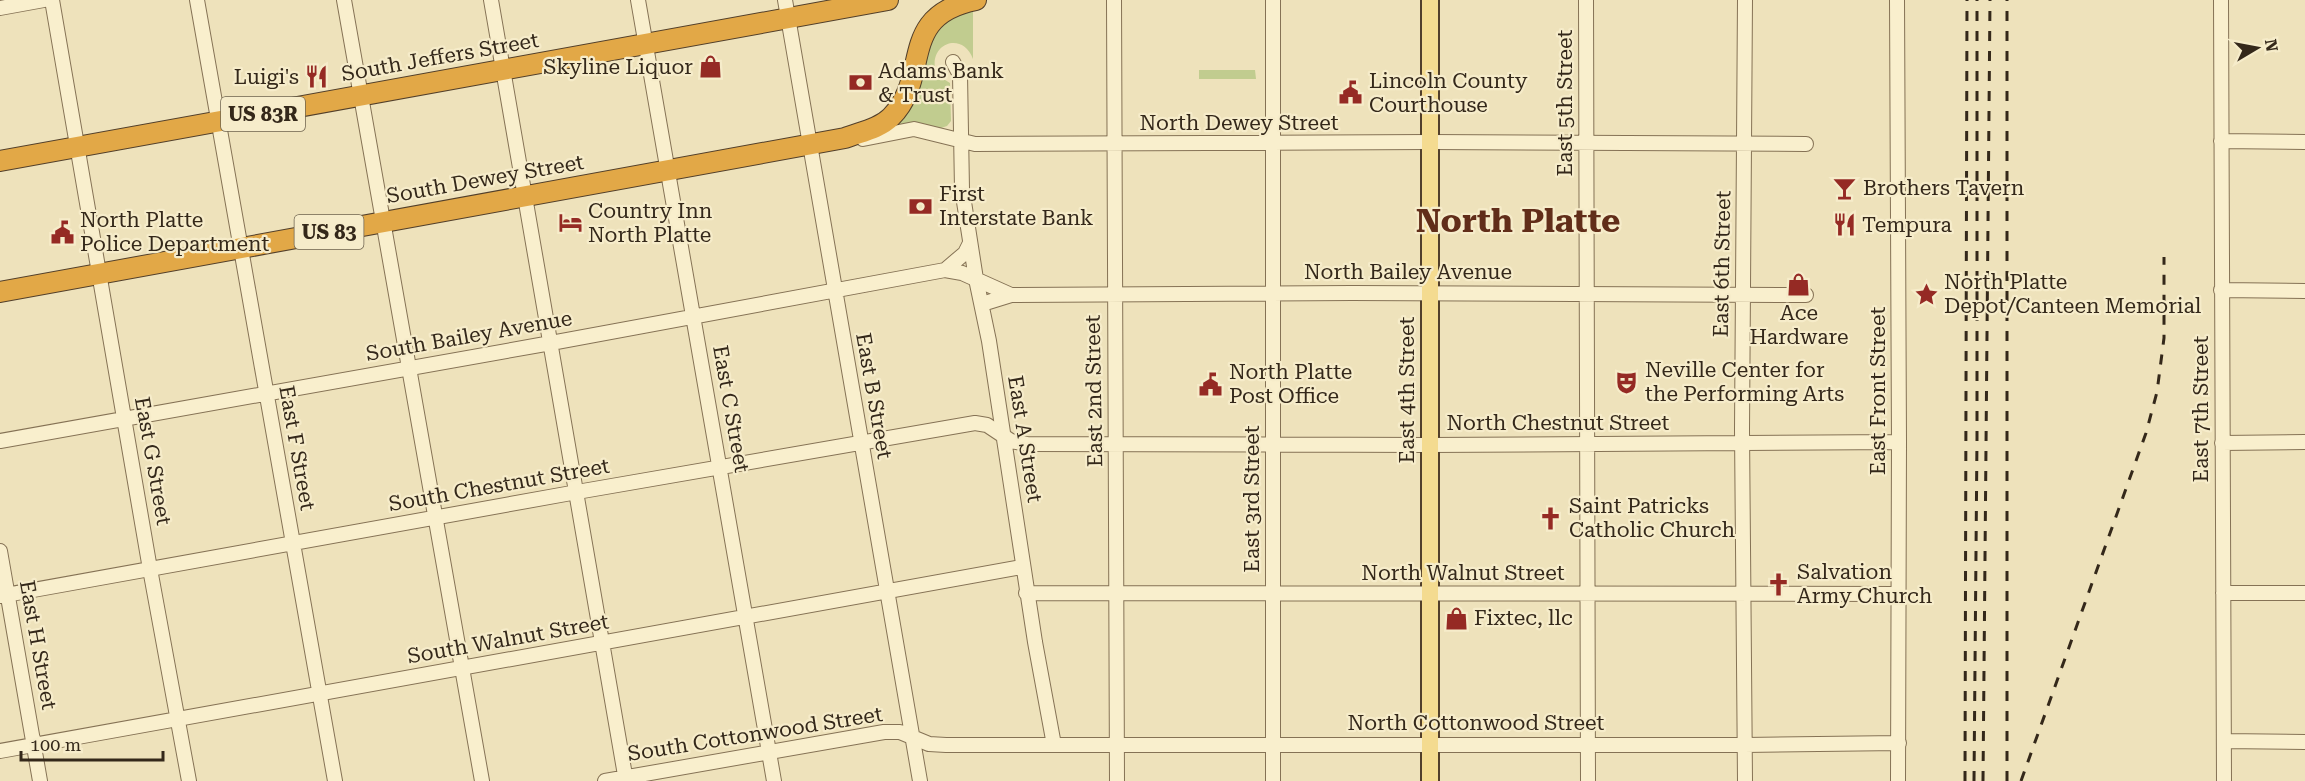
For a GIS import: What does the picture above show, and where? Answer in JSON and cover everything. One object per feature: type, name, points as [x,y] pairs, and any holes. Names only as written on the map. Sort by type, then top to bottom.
[{"type":"highway","name":"South Jeffers Street","points":[[0,161],[645,44],[787,9],[888,0]]},
{"type":"highway","name":"South Dewey Street","points":[[0,292],[836,140],[877,127],[893,115],[903,100],[913,75],[918,51],[927,29],[943,13],[976,0]]},
{"type":"main road","name":"East 4th Street","points":[[1430,0],[1430,781]]},
{"type":"street","points":[[0,8],[44,0]]},
{"type":"street","name":"East G Street","points":[[52,0],[150,570],[189,781]]},
{"type":"street","name":"East F Street","points":[[197,0],[335,781]]},
{"type":"street","points":[[344,0],[482,781]]},
{"type":"street","points":[[491,0],[626,779]]},
{"type":"street","name":"East C Street","points":[[638,0],[774,781]]},
{"type":"street","name":"East 2nd Street","points":[[1114,0],[1117,781]]},
{"type":"street","name":"East 3rd Street","points":[[1273,0],[1274,781]]},
{"type":"street","name":"East 5th Street","points":[[1586,0],[1588,781]]},
{"type":"street","name":"East 6th Street","points":[[1745,0],[1742,443],[1745,781]]},
{"type":"street","name":"East Front Street","points":[[1897,0],[1898,781]]},
{"type":"street","name":"East 7th Street","points":[[2221,0],[2224,781]]},
{"type":"street","name":"East B Street","points":[[787,9],[920,781]]},
{"type":"street","name":"East A Street","points":[[953,62],[960,75],[962,189],[1003,435],[1026,593],[1054,745]]},
{"type":"street","name":"South Dewey Street","points":[[836,140],[844,142],[914,129],[960,140]]},
{"type":"street","name":"North Dewey Street","points":[[960,140],[975,144],[1116,145],[1429,142],[1806,144]]},
{"type":"street","points":[[2221,141],[2305,142]]},
{"type":"street","points":[[945,270],[964,253],[970,243]]},
{"type":"street","name":"South Bailey Avenue","points":[[0,441],[945,270],[962,273],[976,279]]},
{"type":"street","name":"North Bailey Avenue","points":[[976,279],[1011,295]]},
{"type":"street","points":[[2221,290],[2305,291]]},
{"type":"street","name":"North Bailey Avenue","points":[[982,304],[1011,295],[1430,293],[1806,295]]},
{"type":"street","name":"South Chestnut Street","points":[[4,596],[577,492],[975,423],[987,425],[1003,435]]},
{"type":"street","name":"North Chestnut Street","points":[[1003,435],[1011,441],[1027,444],[1116,445],[1899,442]]},
{"type":"street","points":[[2222,442],[2305,442]]},
{"type":"street","name":"East H Street","points":[[0,551],[4,596],[40,781]]},
{"type":"street","name":"South Walnut Street","points":[[0,751],[1022,567]]},
{"type":"street","name":"North Walnut Street","points":[[1026,593],[1899,594]]},
{"type":"street","points":[[2223,593],[2305,593]]},
{"type":"street","name":"South Cottonwood Street","points":[[604,781],[626,779],[884,732],[900,732],[929,744],[1054,745]]},
{"type":"street","points":[[2224,741],[2305,742]]},
{"type":"street","name":"North Cottonwood Street","points":[[1054,745],[1899,743]]},
{"type":"green space","points":[[973,9],[973,59],[968,50],[954,43],[946,44],[936,56],[937,75],[950,83],[951,121],[947,126],[941,128],[913,124],[895,126],[916,99],[932,38],[950,19]]},
{"type":"green space","points":[[1199,70],[1255,70],[1256,79],[1199,79]]},
{"type":"railway","points":[[1965,781],[1967,0]]},
{"type":"railway","points":[[1974,781],[1977,0]]},
{"type":"railway","points":[[1983,781],[1990,0]]},
{"type":"railway","points":[[2007,0],[2007,781]]},
{"type":"railway","points":[[2021,781],[2146,433],[2157,392],[2164,338],[2164,257]]},
{"type":"place","name":"Skyline Liquor","points":[[711,67]]},
{"type":"place","name":"Luigi's","points":[[317,77]]},
{"type":"place","name":"Adams Bank & Trust","points":[[860,83]]},
{"type":"place","name":"Lincoln County Courthouse","points":[[1351,93]]},
{"type":"place","name":"Brothers Tavern","points":[[1845,188]]},
{"type":"place","name":"First Interstate Bank","points":[[921,206]]},
{"type":"place","name":"Country Inn North Platte","points":[[570,223]]},
{"type":"place","name":"Tempura","points":[[1844,225]]},
{"type":"place","name":"North Platte Police Department","points":[[62,232]]},
{"type":"place","name":"Ace Hardware","points":[[1799,285]]},
{"type":"place","name":"North Platte Depot/Canteen Memorial","points":[[1926,294]]},
{"type":"place","name":"Neville Center for the Performing Arts","points":[[1627,382]]},
{"type":"place","name":"North Platte Post Office","points":[[1211,384]]},
{"type":"place","name":"Saint Patricks Catholic Church","points":[[1551,518]]},
{"type":"place","name":"Salvation Army Church","points":[[1779,584]]},
{"type":"place","name":"Fixtec, llc","points":[[1456,618]]},
{"type":"district","name":"North Platte","points":[[1518,220]]}]
